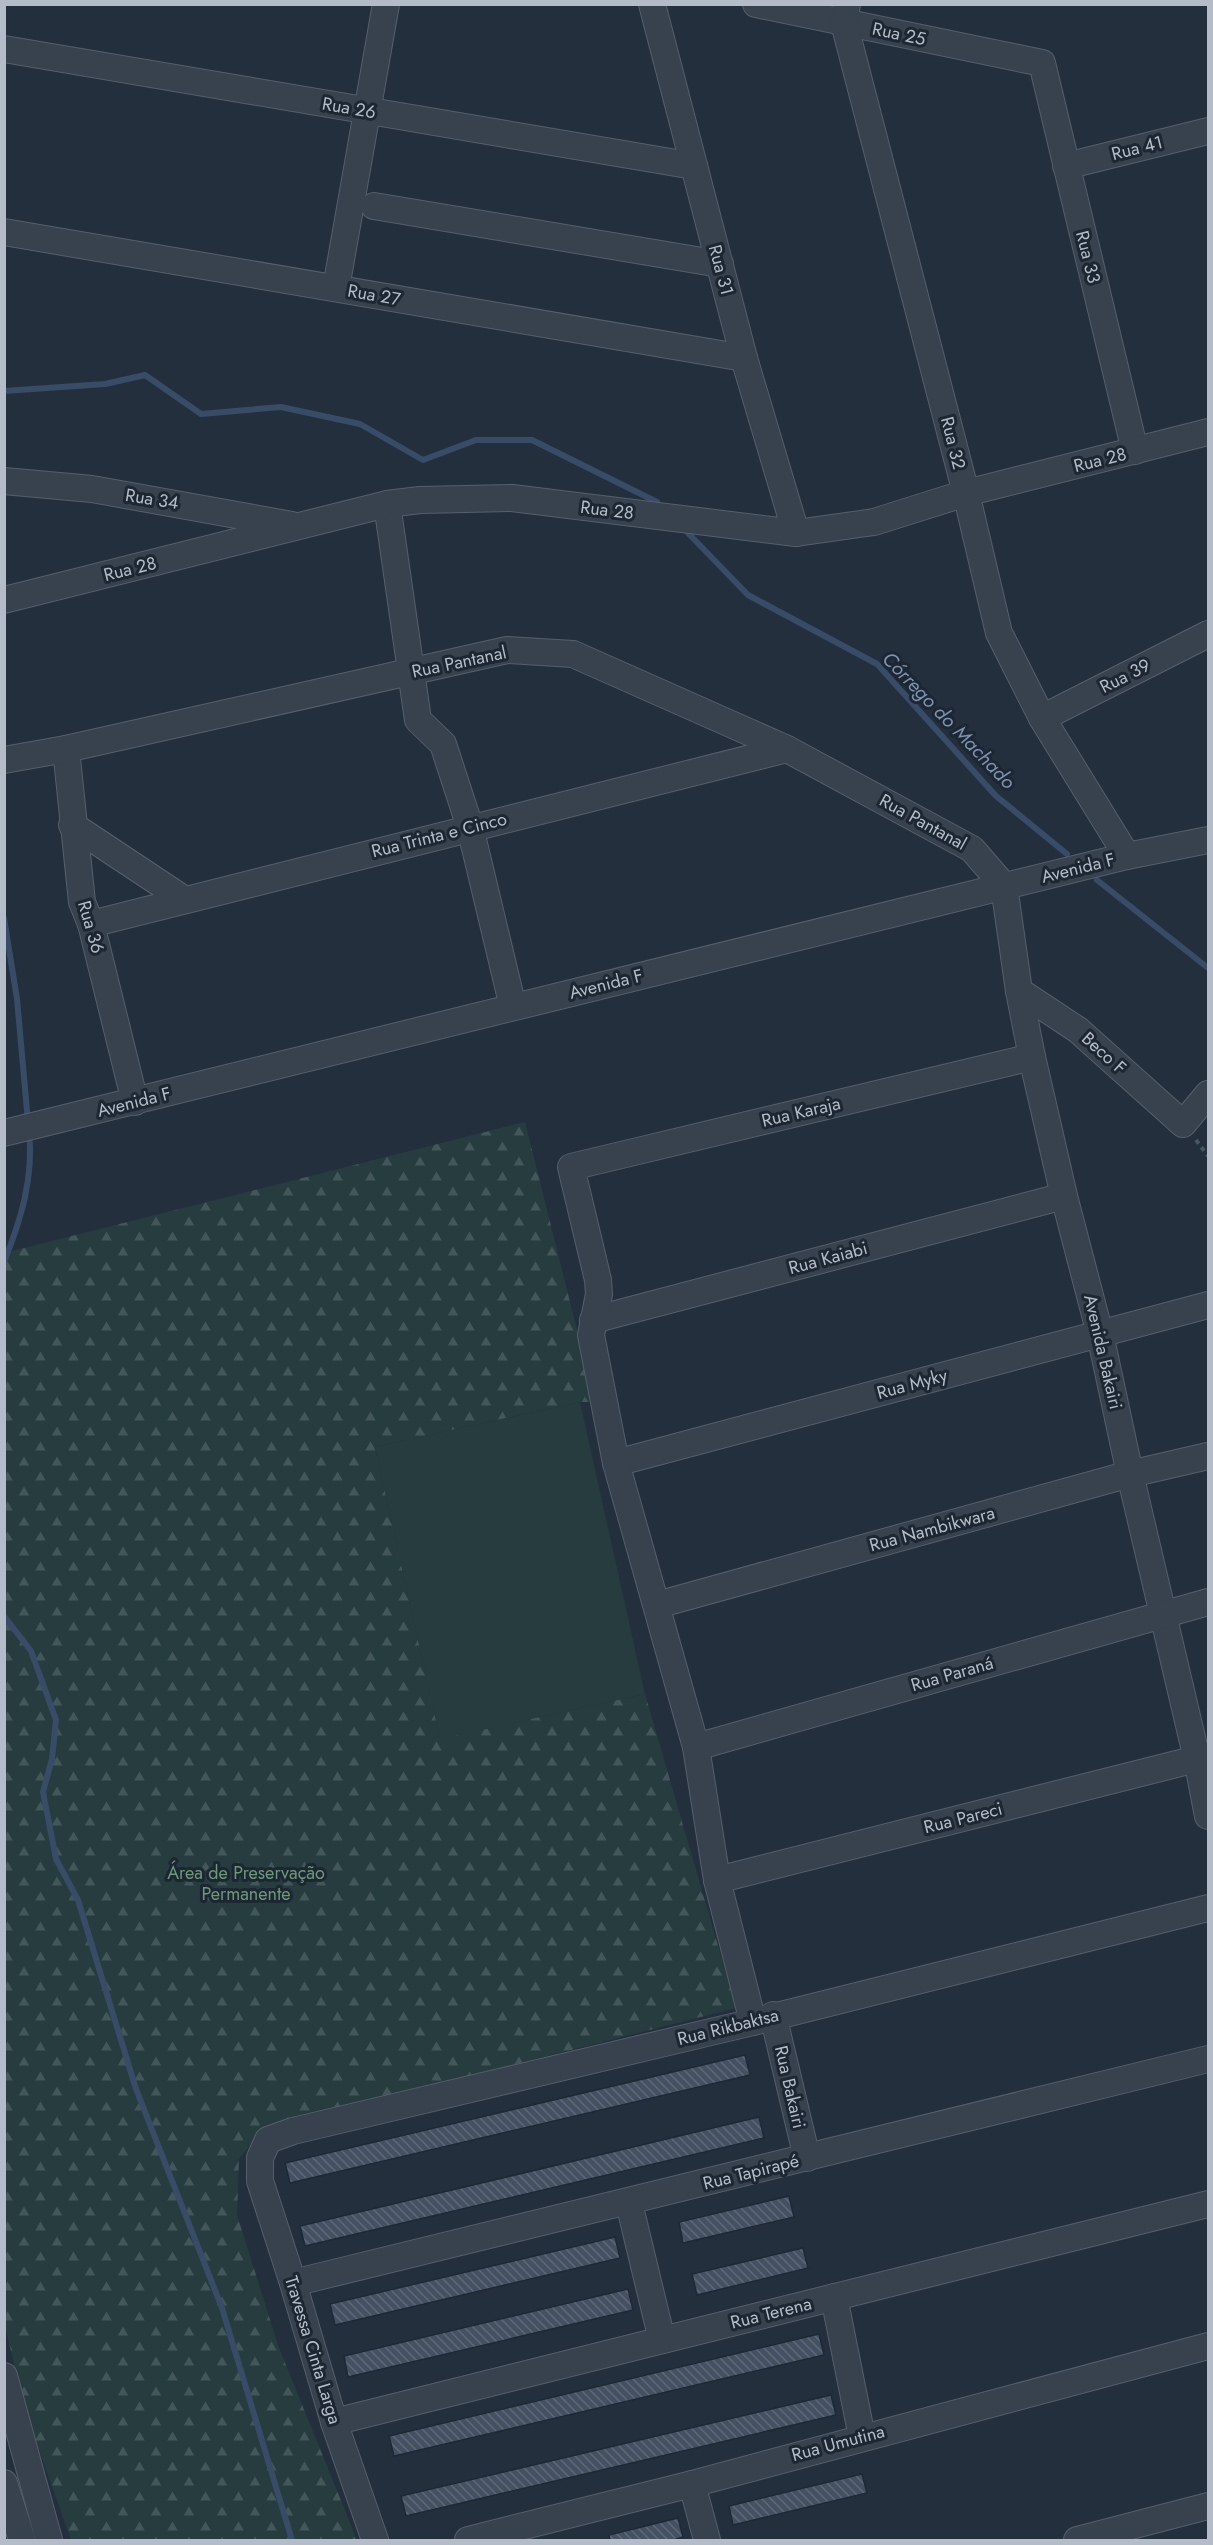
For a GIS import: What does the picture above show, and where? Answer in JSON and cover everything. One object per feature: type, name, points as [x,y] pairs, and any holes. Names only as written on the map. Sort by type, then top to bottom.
[{"type":"street","points":[[336,288],[386,4]]},
{"type":"street","name":"Rua 31","points":[[652,4],[744,358],[796,533]]},
{"type":"street","name":"Rua 25","points":[[756,4],[846,14],[1042,63]]},
{"type":"street","name":"Rua 32","points":[[846,14],[999,633],[1042,718],[1127,856]]},
{"type":"street","name":"Rua 26","points":[[4,49],[694,166]]},
{"type":"street","name":"Rua 33","points":[[1042,63],[1135,451]]},
{"type":"street","name":"Rua 41","points":[[1066,166],[1209,131]]},
{"type":"street","points":[[374,206],[720,264]]},
{"type":"street","name":"Rua 27","points":[[4,232],[744,358]]},
{"type":"street","name":"Rua 28","points":[[4,600],[387,504],[420,500],[512,498],[796,533],[874,522],[966,493],[1209,432]]},
{"type":"street","name":"Rua 34","points":[[4,481],[92,489],[299,526]]},
{"type":"street","points":[[387,504],[409,673],[418,720],[443,744],[470,827],[513,1007]]},
{"type":"street","name":"Rua 39","points":[[1042,718],[1209,634]]},
{"type":"street","name":"Rua Pantanal","points":[[4,760],[66,749],[507,650],[573,654],[788,749],[972,849],[1004,886]]},
{"type":"street","name":"Rua 36","points":[[66,749],[72,825],[82,903],[91,924],[135,1102]]},
{"type":"street","name":"Rua Trinta e Cinco","points":[[91,924],[788,749]]},
{"type":"street","points":[[72,825],[184,900]]},
{"type":"street","name":"Avenida F","points":[[10,1132],[1127,856],[1209,840]]},
{"type":"street","name":"Avenida Bakairi","points":[[1004,886],[1019,991],[1032,1057],[1064,1196],[1100,1334],[1162,1614],[1203,1758],[1209,1816]]},
{"type":"street","name":"Beco F","points":[[1019,991],[1078,1030],[1183,1124],[1209,1094]]},
{"type":"street","name":"Rua Karaja","points":[[593,1320],[597,1309],[598,1280],[571,1167],[1032,1057]]},
{"type":"street","name":"Rua Kaiabi","points":[[593,1320],[1064,1196]]},
{"type":"street","name":"Rua Myky","points":[[616,1463],[1209,1305]]},
{"type":"street","points":[[593,1320],[591,1335],[616,1463],[696,1747]]},
{"type":"street","name":"Rua Nambikwara","points":[[657,1605],[1130,1474],[1209,1456]]},
{"type":"street","name":"Rua Paraná","points":[[696,1747],[1209,1602]]},
{"type":"street","name":"Rua Bakairi","points":[[696,1747],[717,1880],[807,2158]]},
{"type":"street","name":"Rua Pareci","points":[[717,1880],[1203,1758]]},
{"type":"street","name":"Rua Rikbaktsa","points":[[260,2158],[268,2140],[293,2131],[763,2019],[1209,1908]]},
{"type":"street","name":"Rua Tapirapé","points":[[293,2283],[629,2203],[1209,2059]]},
{"type":"street","name":"Travessa Cinta Larga","points":[[260,2158],[260,2181],[334,2422],[375,2541]]},
{"type":"street","points":[[629,2203],[662,2340]]},
{"type":"street","name":"Rua Terena","points":[[334,2422],[1209,2204]]},
{"type":"street","points":[[834,2297],[862,2437]]},
{"type":"street","name":"Rua Umutina","points":[[468,2541],[692,2484],[1209,2346]]},
{"type":"street","points":[[4,2376],[50,2541]]},
{"type":"street","points":[[4,2483],[22,2541]]},
{"type":"street","points":[[692,2484],[707,2541]]},
{"type":"street","points":[[1077,2541],[1209,2506]]},
{"type":"green space","name":"Área de Preservação Permanente","points":[[525,1122],[595,1402],[580,1402],[375,1447],[440,1738],[645,1694],[736,2008],[264,2128],[239,2159],[237,2215],[279,2348],[357,2540],[71,2540],[25,2410],[4,2322],[4,1253]]},
{"type":"green space","points":[[580,1402],[645,1694],[440,1739],[375,1447]]},
{"type":"building","points":[[745,2055],[750,2075],[290,2183],[285,2163]]},
{"type":"building","points":[[759,2117],[764,2138],[305,2246],[300,2226]]},
{"type":"building","points":[[789,2196],[794,2217],[683,2243],[679,2222]]},
{"type":"building","points":[[615,2237],[620,2258],[335,2325],[330,2304]]},
{"type":"building","points":[[803,2248],[808,2268],[697,2295],[692,2274]]},
{"type":"building","points":[[628,2289],[633,2310],[348,2377],[344,2356]]},
{"type":"building","points":[[819,2334],[824,2355],[394,2456],[389,2436]]},
{"type":"building","points":[[831,2395],[836,2415],[406,2516],[401,2496]]},
{"type":"building","points":[[862,2474],[867,2493],[733,2525],[729,2506]]},
{"type":"building","points":[[678,2518],[683,2537],[670,2541],[610,2541],[609,2535]]},
{"type":"waterway","name":"Córrego do Machado","points":[[4,391],[105,384],[145,375],[201,414],[281,407],[360,424],[423,460],[476,440],[532,440],[657,502]]},
{"type":"waterway","name":"Córrego do Machado","points":[[688,533],[748,595],[877,664],[996,796],[1067,854]]},
{"type":"waterway","name":"Córrego do Machado","points":[[1097,880],[1208,968]]},
{"type":"waterway","points":[[4,918],[17,999],[28,1122]]},
{"type":"waterway","points":[[4,1262],[25,1198],[30,1165],[29,1132]]},
{"type":"waterway","points":[[4,1616],[31,1651],[56,1720],[52,1759],[43,1792],[56,1859],[78,1900],[136,2089],[222,2308],[292,2540]]}]
